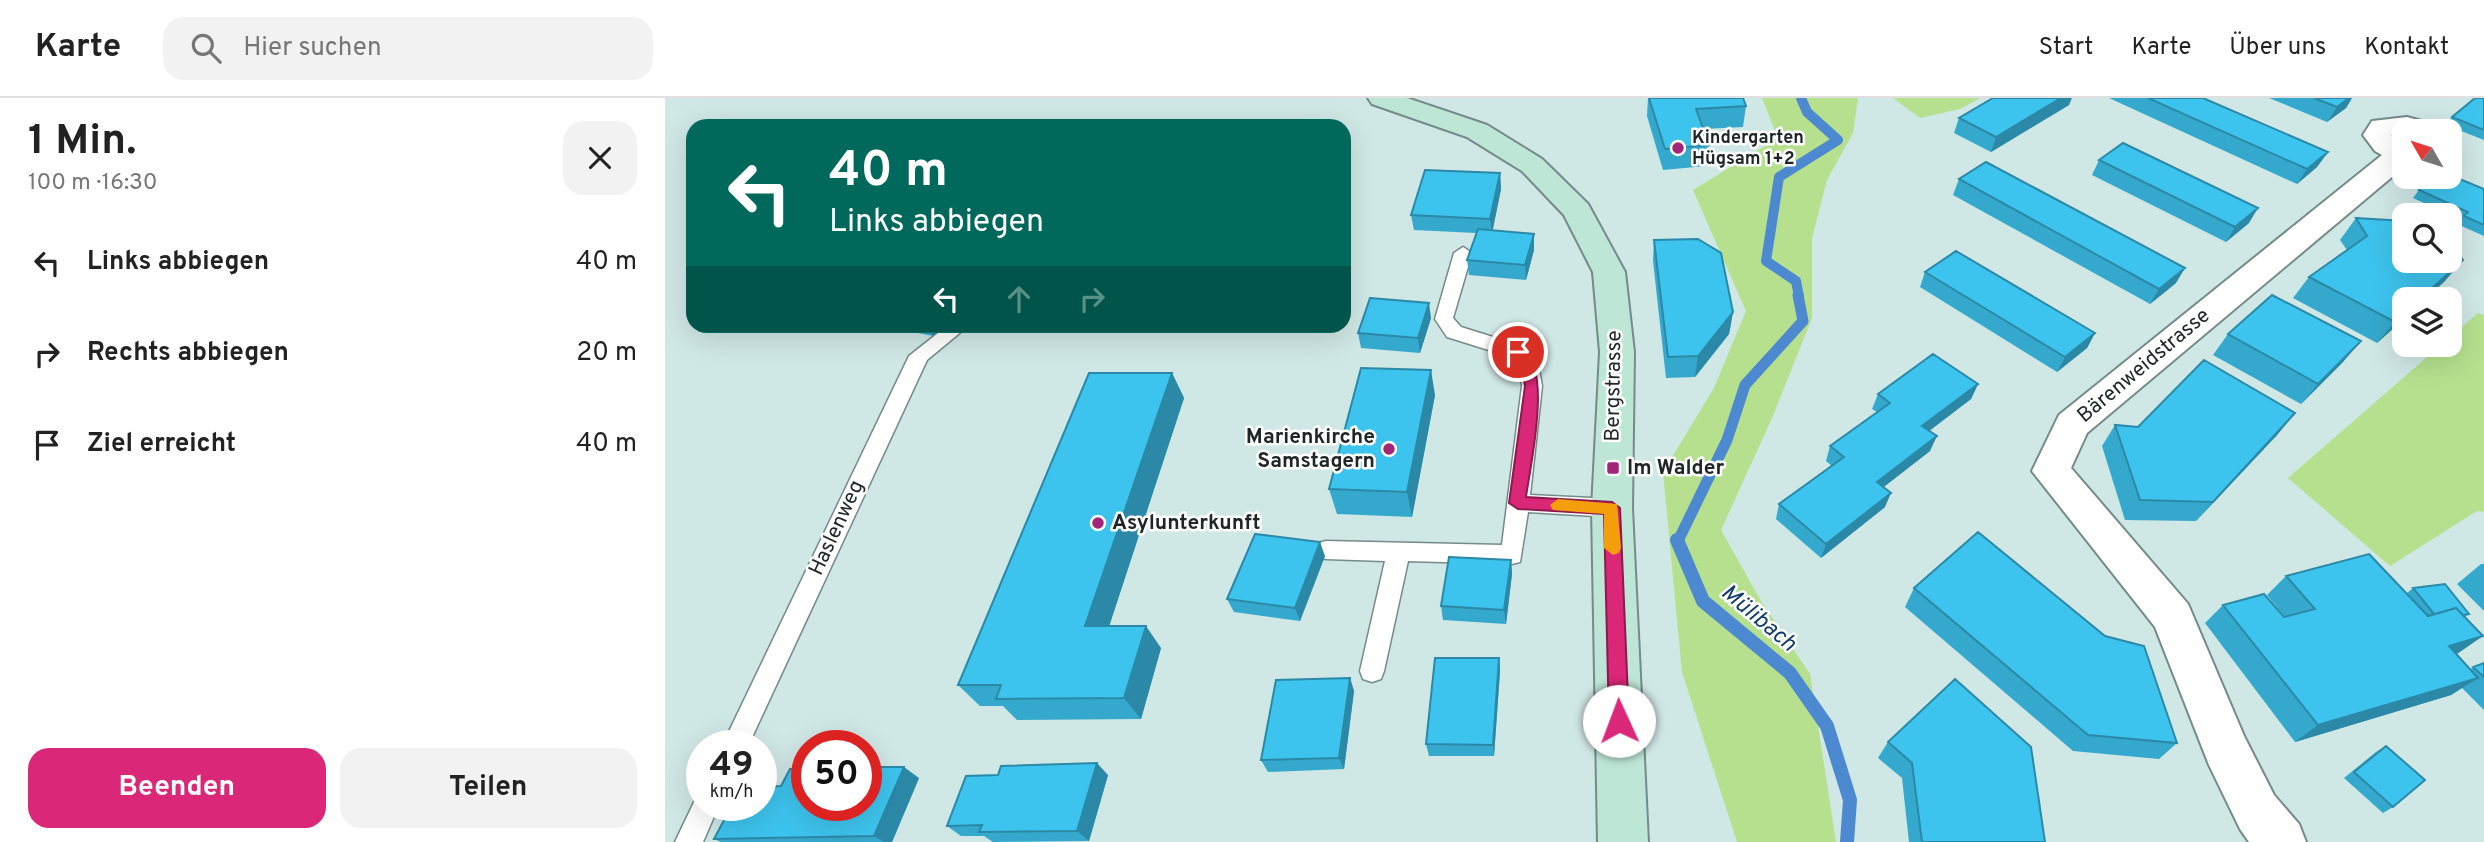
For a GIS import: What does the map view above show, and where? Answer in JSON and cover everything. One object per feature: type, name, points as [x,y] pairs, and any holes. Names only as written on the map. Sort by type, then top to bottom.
[{"type":"main road","name":"Bergstrasse","points":[[1388,99],[1452,120],[1513,151],[1564,195],[1596,242],[1609,272],[1616,352],[1612,508],[1623,842]]},
{"type":"street","name":"Bärenweidstrasse","points":[[2281,842],[2257,812],[2226,749],[2173,617],[2051,471],[2072,425],[2392,162]]},
{"type":"lane","points":[[1326,550],[1512,555],[1532,386],[1528,364],[1518,352],[1454,332],[1444,319],[1463,253]]},
{"type":"lane","name":"Haslenweg","points":[[742,730],[919,356],[950,333]]},
{"type":"lane","points":[[1518,503],[1612,508]]},
{"type":"lane","points":[[1372,671],[1398,554]]},
{"type":"lane","points":[[689,842],[699,821]]},
{"type":"green space","points":[[1762,98],[1858,98],[1853,133],[1827,180],[1812,238],[1812,318],[1772,418],[1721,530],[1761,601],[1810,674],[1836,842],[1737,842],[1682,672],[1663,472],[1714,388],[1746,311],[1693,190],[1778,138]]},
{"type":"green space","points":[[1893,98],[1980,98],[1960,109],[1920,118]]},
{"type":"green space","points":[[2478,313],[2484,315],[2484,512],[2477,511],[2390,566],[2288,478],[2427,357],[2462,357],[2462,327]]},
{"type":"building","points":[[1649,98],[1743,98],[1746,106],[1696,109],[1709,145],[1665,149]]},
{"type":"building","points":[[1993,98],[2061,98],[1996,137],[1959,118]]},
{"type":"building","points":[[2148,98],[2203,98],[2328,152],[2307,169]]},
{"type":"building","points":[[2314,98],[2349,98],[2337,107]]},
{"type":"building","points":[[2475,98],[2484,98],[2484,130],[2452,117]]},
{"type":"building","points":[[2123,143],[2258,208],[2235,227],[2099,160]]},
{"type":"building","points":[[1986,162],[2185,268],[2159,289],[1959,179]]},
{"type":"building","points":[[1425,170],[1500,173],[1490,219],[1411,215]]},
{"type":"building","points":[[2462,180],[2484,189],[2484,225],[2464,216],[2468,212],[2462,209],[2462,203],[2448,203],[2419,190],[2462,189]]},
{"type":"building","points":[[2356,218],[2392,220],[2392,273],[2449,273],[2433,287],[2392,287],[2392,320],[2309,277],[2367,236]]},
{"type":"building","points":[[1478,229],[1534,234],[1525,265],[1467,260]]},
{"type":"building","points":[[1698,239],[1721,253],[1733,312],[1698,356],[1668,357],[1654,240]]},
{"type":"building","points":[[1956,251],[2095,333],[2065,357],[1925,272]]},
{"type":"building","points":[[2272,295],[2361,341],[2318,384],[2228,334]]},
{"type":"building","points":[[1370,298],[1429,303],[1418,338],[1358,333]]},
{"type":"building","points":[[1933,354],[1978,384],[1922,426],[1937,436],[1877,482],[1891,493],[1826,544],[1779,504],[1844,457],[1830,446],[1890,403],[1878,394]]},
{"type":"building","points":[[2204,360],[2295,413],[2213,502],[2140,500],[2115,425],[2138,427]]},
{"type":"building","name":"Marienkirche Samstagern","points":[[1361,368],[1431,370],[1407,492],[1329,489]]},
{"type":"building","name":"Asylunterkunft","points":[[1089,373],[1172,373],[1085,626],[1146,626],[1124,698],[996,699],[1001,685],[958,685]]},
{"type":"building","points":[[1978,532],[2105,636],[2144,646],[2177,743],[2088,735],[1914,588]]},
{"type":"building","points":[[1255,534],[1320,542],[1295,608],[1227,599]]},
{"type":"building","points":[[2369,554],[2428,616],[2456,608],[2483,636],[2449,646],[2478,678],[2318,725],[2223,605],[2264,594],[2284,617],[2315,609],[2286,576]]},
{"type":"building","points":[[1449,557],[1511,560],[1504,610],[1441,606]]},
{"type":"building","points":[[2445,584],[2469,614],[2463,615],[2456,608],[2434,614],[2413,588]]},
{"type":"building","points":[[1435,658],[1499,658],[1493,745],[1426,744]]},
{"type":"building","points":[[2484,663],[2484,677],[2473,667]]},
{"type":"building","points":[[1350,678],[1339,758],[1261,760],[1276,680]]},
{"type":"building","points":[[1955,679],[2031,747],[2045,842],[1922,842],[1912,763],[1888,742]]},
{"type":"building","points":[[2386,746],[2425,780],[2393,807],[2354,772]]},
{"type":"building","points":[[1097,763],[1077,831],[979,832],[982,825],[947,826],[966,776],[998,775],[1001,766]]},
{"type":"building","points":[[882,767],[904,767],[882,818]]},
{"type":"building","points":[[790,769],[791,821],[881,821],[874,836],[714,839],[724,821],[777,821],[777,786],[781,786]]},
{"type":"waterway","name":"Mülibach","points":[[1799,297],[1796,281],[1766,261],[1779,177],[1838,140],[1807,112],[1801,98]]},
{"type":"waterway","name":"Mülibach","points":[[1678,541],[1727,440],[1745,385],[1803,321],[1798,295]]},
{"type":"waterway","name":"Mülibach","points":[[1677,540],[1703,601],[1790,673],[1827,726],[1850,800],[1847,842]]},
{"type":"slow traffic","points":[[1558,505],[1612,508],[1613,548]]},
{"type":"place","name":"Kindergarten Hügsam 1+2","points":[[1678,148]]},
{"type":"place","name":"Marienkirche Samstagern","points":[[1389,449]]},
{"type":"place","name":"Im Walder","points":[[1613,468]]},
{"type":"place","name":"Asylunterkunft","points":[[1098,523]]},
{"type":"route","points":[[1518,352],[1528,364],[1532,386],[1518,503],[1612,508],[1619,721]]}]
